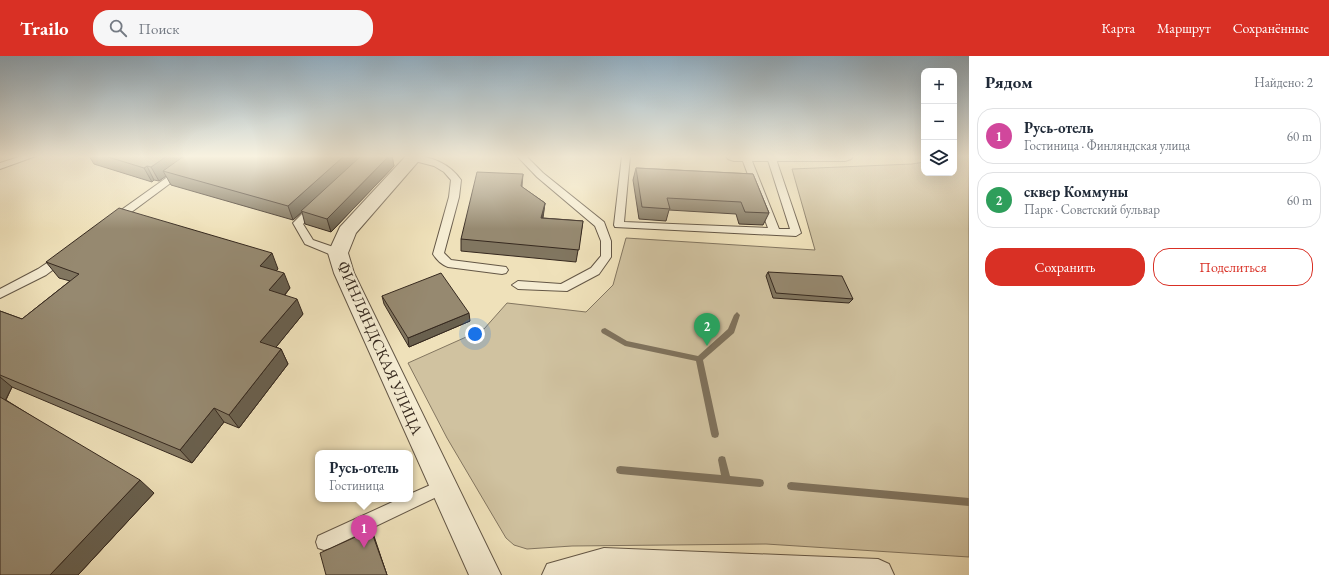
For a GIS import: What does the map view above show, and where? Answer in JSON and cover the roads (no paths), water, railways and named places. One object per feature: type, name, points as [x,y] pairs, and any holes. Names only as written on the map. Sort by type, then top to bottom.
[{"type":"street","name":"ФИНЛЯНДСКАЯ УЛИЦА","points":[[394,180],[348,231],[338,253],[344,273],[485,575]]},
{"type":"street","points":[[558,575],[604,562],[788,572],[878,575]]},
{"type":"lane","points":[[104,227],[169,180]]},
{"type":"lane","points":[[456,180],[454,196],[438,254],[448,263],[502,270]]},
{"type":"lane","points":[[518,285],[563,288],[595,271],[606,257],[606,241],[600,224],[546,180]]},
{"type":"lane","points":[[624,180],[619,225],[796,233],[779,180]]},
{"type":"lane","points":[[755,180],[775,232]]},
{"type":"lane","points":[[320,202],[298,223],[309,242],[338,253]]},
{"type":"lane","points":[[0,294],[42,272],[73,249]]},
{"type":"lane","points":[[413,500],[444,486]]},
{"type":"lane","points":[[324,542],[410,502]]},
{"type":"waterway","points":[[699,359],[731,331],[737,315]]},
{"type":"waterway","points":[[605,331],[625,343],[699,359]]},
{"type":"waterway","points":[[699,359],[715,434]]},
{"type":"waterway","points":[[722,460],[726,480]]},
{"type":"waterway","points":[[620,470],[726,480]]},
{"type":"waterway","points":[[726,480],[760,483]]},
{"type":"waterway","points":[[791,486],[969,502]]},
{"type":"place","name":"сквер Коммуны","points":[[707,346]]},
{"type":"place","name":"Русь-отель","points":[[364,548]]}]
